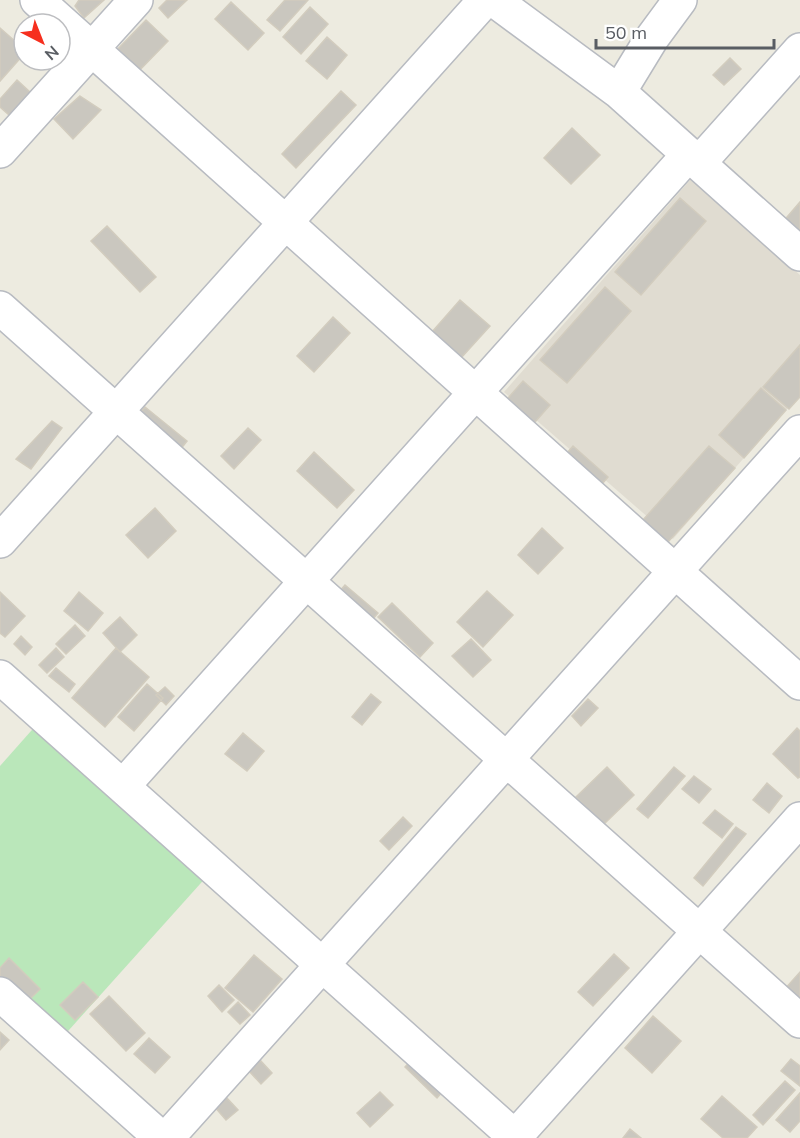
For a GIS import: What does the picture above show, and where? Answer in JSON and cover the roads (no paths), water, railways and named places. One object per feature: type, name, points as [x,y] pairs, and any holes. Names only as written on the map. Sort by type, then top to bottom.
[{"type":"street","points":[[37,0],[800,683]]},
{"type":"street","points":[[0,152],[136,0]]},
{"type":"street","points":[[0,541],[485,0]]},
{"type":"street","points":[[494,0],[619,92],[800,254]]},
{"type":"street","points":[[619,92],[652,38],[680,0]]},
{"type":"street","points":[[123,786],[475,393],[694,159],[800,50]]},
{"type":"street","points":[[0,308],[800,1021]]},
{"type":"street","points":[[167,1138],[800,432]]},
{"type":"street","points":[[0,677],[515,1138],[800,819]]},
{"type":"street","points":[[0,994],[161,1138]]}]
